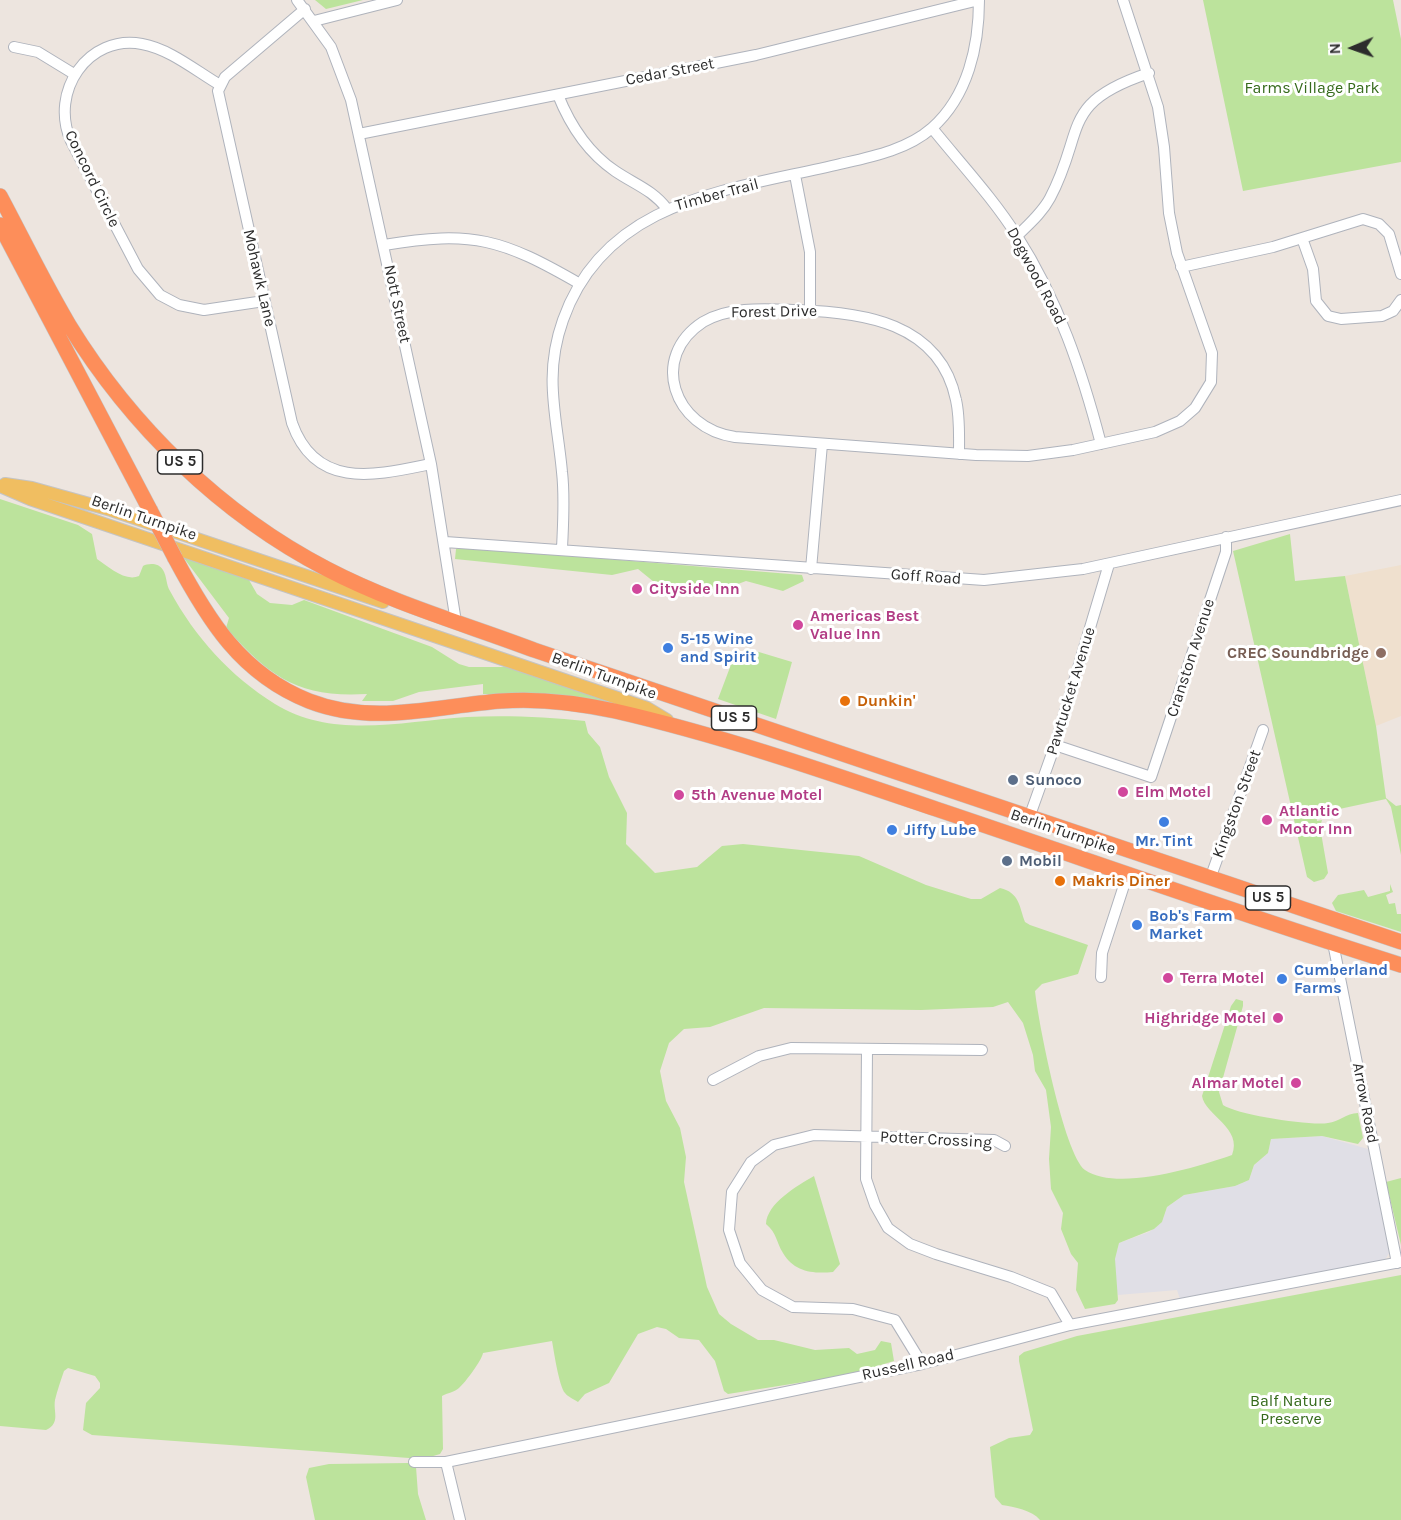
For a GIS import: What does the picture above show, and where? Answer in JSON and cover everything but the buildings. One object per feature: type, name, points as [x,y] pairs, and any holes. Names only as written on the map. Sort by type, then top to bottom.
[{"type":"highway","name":"US 5","points":[[0,196],[61,312],[84,347],[133,412],[192,474],[246,518],[313,562],[363,586],[456,622]]},
{"type":"highway","name":"US 5","points":[[0,225],[208,618],[234,652],[268,680],[319,705],[348,712],[390,714],[503,701],[545,701],[606,709],[681,728]]},
{"type":"highway","name":"Berlin Turnpike","points":[[456,622],[1029,818],[1401,942]]},
{"type":"highway","name":"Berlin Turnpike","points":[[681,728],[841,776],[1401,965]]},
{"type":"highway","points":[[1022,838],[1029,818]]},
{"type":"highway","points":[[1326,918],[1332,943]]},
{"type":"main road","name":"Berlin Turnpike","points":[[0,484],[32,488],[94,505],[429,617],[456,622]]},
{"type":"main road","name":"Berlin Turnpike","points":[[0,484],[30,499],[647,708],[681,728]]},
{"type":"main road","points":[[456,622],[459,646]]},
{"type":"street","points":[[314,21],[398,0]]},
{"type":"street","name":"Cedar Street","points":[[359,134],[765,53],[979,0]]},
{"type":"street","name":"Timber Trail","points":[[562,549],[563,479],[552,405],[551,375],[559,331],[580,284],[596,262],[621,237],[667,208],[891,150],[932,128],[953,102],[971,65],[976,42],[979,0]]},
{"type":"street","name":"Forest Drive","points":[[959,454],[958,409],[954,389],[945,371],[922,344],[896,326],[876,318],[810,310],[734,312],[707,320],[692,331],[680,348],[675,362],[675,382],[680,402],[687,414],[715,433],[735,437],[959,454],[1028,456],[1155,432],[1176,424],[1190,414],[1207,391],[1213,370],[1212,353],[1181,267],[1169,213],[1161,122],[1149,73],[1123,0]]},
{"type":"street","points":[[220,86],[228,74],[301,4]]},
{"type":"street","name":"Nott Street","points":[[301,4],[331,47],[344,77],[359,134],[431,464],[456,622]]},
{"type":"street","name":"Concord Circle","points":[[220,86],[160,50],[134,43],[103,49],[86,60],[74,74],[64,106],[67,133],[147,281],[169,300],[190,309],[219,309],[264,301]]},
{"type":"street","points":[[14,47],[38,52],[74,74]]},
{"type":"street","points":[[1017,236],[1039,213],[1051,196],[1074,129],[1085,110],[1111,88],[1149,73]]},
{"type":"street","name":"Mohawk Lane","points":[[220,86],[219,98],[292,423],[309,453],[332,469],[357,475],[376,474],[431,464]]},
{"type":"street","points":[[558,95],[573,126],[592,152],[615,171],[650,191],[667,208]]},
{"type":"street","name":"Dogwood Road","points":[[932,128],[1017,236],[1047,290],[1070,341],[1087,388],[1101,444]]},
{"type":"street","points":[[795,175],[810,252],[810,310]]},
{"type":"street","points":[[1181,267],[1302,238],[1353,220],[1370,220],[1381,225],[1392,238],[1401,274]]},
{"type":"street","points":[[384,245],[437,237],[483,240],[525,253],[580,284]]},
{"type":"street","points":[[1302,238],[1313,269],[1316,301],[1329,316],[1340,319],[1382,316],[1393,311],[1401,300]]},
{"type":"street","points":[[811,569],[822,444]]},
{"type":"street","name":"Goff Road","points":[[445,542],[980,580],[1050,575],[1110,564],[1401,500]]},
{"type":"street","name":"Cranston Avenue","points":[[1055,745],[1151,777],[1226,552],[1226,537]]},
{"type":"street","name":"Pawtucket Avenue","points":[[1029,818],[1055,745],[1110,564]]},
{"type":"street","name":"Kingston Street","points":[[1210,879],[1263,730]]},
{"type":"street","points":[[1101,977],[1102,953],[1128,873]]},
{"type":"street","name":"Arrow Road","points":[[1332,943],[1399,1263]]},
{"type":"street","points":[[713,1080],[759,1056],[791,1048],[982,1050]]},
{"type":"street","points":[[867,1049],[866,1179],[875,1204],[888,1228],[910,1244],[1011,1276],[1051,1293],[1070,1325]]},
{"type":"street","name":"Potter Crossing","points":[[922,1364],[894,1320],[854,1309],[793,1307],[762,1290],[740,1263],[729,1230],[732,1192],[751,1162],[774,1145],[814,1135],[994,1140],[1005,1146]]},
{"type":"street","name":"Russell Road","points":[[414,1462],[446,1462],[922,1364],[1070,1325],[1399,1263]]},
{"type":"street","points":[[446,1462],[460,1520]]},
{"type":"shaded area","name":"CREC Soundbridge","points":[[1401,565],[1401,716],[1376,726],[1345,576]]},
{"type":"shaded area","points":[[1322,1136],[1368,1149],[1390,1252],[1384,1261],[1180,1299],[1177,1290],[1118,1295],[1115,1285],[1115,1258],[1119,1243],[1149,1232],[1162,1222],[1167,1207],[1184,1195],[1235,1186],[1249,1180],[1254,1165],[1268,1153],[1271,1139]]},
{"type":"green space","points":[[315,0],[363,0],[326,9]]},
{"type":"green space","name":"Farms Village Park","points":[[1203,0],[1393,0],[1401,39],[1401,162],[1243,191]]},
{"type":"green space","points":[[0,499],[78,525],[92,534],[97,559],[123,575],[139,576],[143,566],[151,564],[159,566],[180,608],[202,640],[215,654],[259,693],[298,715],[321,722],[369,726],[482,716],[585,721],[588,733],[600,747],[609,777],[627,813],[626,844],[655,873],[697,867],[722,846],[743,844],[859,856],[926,885],[971,899],[981,899],[1000,888],[1012,893],[1018,901],[1025,922],[1088,945],[1078,974],[1042,984],[1035,991],[1053,1086],[1069,1140],[1077,1159],[1085,1170],[1099,1176],[1117,1179],[1137,1178],[1179,1171],[1232,1155],[1234,1145],[1228,1129],[1205,1103],[1202,1096],[1231,1006],[1236,999],[1243,1001],[1243,1006],[1219,1092],[1223,1105],[1258,1116],[1306,1123],[1332,1122],[1358,1113],[1363,1138],[1358,1144],[1322,1136],[1271,1139],[1268,1153],[1254,1165],[1249,1180],[1235,1186],[1184,1195],[1167,1207],[1162,1222],[1154,1229],[1119,1243],[1115,1259],[1118,1300],[1115,1304],[1085,1309],[1076,1290],[1078,1263],[1071,1254],[1061,1229],[1063,1213],[1051,1189],[1049,1159],[1051,1127],[1046,1090],[1035,1071],[1033,1055],[1023,1023],[1008,1002],[993,1007],[921,1010],[764,1008],[710,1027],[684,1029],[669,1043],[660,1071],[666,1101],[680,1128],[686,1157],[684,1182],[707,1287],[719,1314],[758,1340],[774,1340],[815,1350],[849,1348],[857,1354],[875,1350],[881,1341],[891,1343],[894,1361],[848,1375],[728,1394],[724,1391],[715,1361],[699,1340],[679,1338],[666,1329],[657,1327],[638,1334],[609,1383],[585,1394],[578,1402],[568,1396],[563,1389],[552,1341],[483,1353],[477,1366],[462,1385],[455,1391],[442,1396],[443,1449],[440,1454],[423,1459],[92,1435],[83,1430],[86,1403],[100,1388],[100,1383],[95,1376],[68,1368],[64,1371],[57,1393],[55,1421],[51,1427],[46,1430],[0,1426]]},
{"type":"green space","points":[[1290,534],[1295,581],[1345,576],[1376,726],[1386,798],[1396,806],[1401,805],[1401,855],[1391,807],[1386,799],[1316,814],[1317,821],[1322,820],[1320,827],[1328,873],[1324,879],[1314,882],[1307,877],[1233,551]]},
{"type":"green space","points":[[462,547],[802,575],[804,581],[783,591],[746,581],[719,591],[654,582],[638,569],[612,575],[455,559],[456,549]]},
{"type":"green space","points":[[180,553],[249,580],[257,594],[270,603],[292,605],[304,600],[432,647],[459,664],[469,667],[509,667],[630,708],[547,695],[483,694],[483,684],[419,692],[393,701],[362,701],[367,694],[343,694],[304,688],[272,672],[226,628],[229,618]]},
{"type":"green space","points":[[749,649],[792,662],[776,719],[718,699],[732,662]]},
{"type":"green space","points":[[1390,884],[1393,892],[1386,895],[1389,904],[1395,903],[1397,914],[1401,914],[1401,932],[1336,911],[1332,903],[1338,895],[1364,890],[1368,897],[1390,891]]},
{"type":"green space","points":[[814,1176],[840,1264],[833,1272],[818,1273],[798,1268],[787,1259],[770,1227],[766,1224],[777,1202]]},
{"type":"green space","points":[[1401,1178],[1401,1245],[1386,1182]]},
{"type":"green space","name":"Balf Nature Preserve","points":[[1401,1275],[1401,1520],[1040,1520],[1028,1511],[1002,1505],[995,1497],[990,1447],[1009,1438],[1030,1435],[1033,1430],[1019,1361],[1019,1356],[1024,1352],[1077,1336]]},
{"type":"green space","points":[[409,1463],[416,1467],[418,1494],[426,1520],[315,1520],[306,1477],[309,1468],[329,1464]]},
{"type":"place","name":"Cityside Inn","points":[[637,589]]},
{"type":"place","name":"Americas Best Value Inn","points":[[798,625]]},
{"type":"place","name":"5-15 Wine and Spirit","points":[[668,648]]},
{"type":"place","name":"CREC Soundbridge","points":[[1381,653]]},
{"type":"place","name":"Dunkin'","points":[[845,701]]},
{"type":"place","name":"Sunoco","points":[[1013,780]]},
{"type":"place","name":"Elm Motel","points":[[1123,792]]},
{"type":"place","name":"5th Avenue Motel","points":[[679,795]]},
{"type":"place","name":"Atlantic Motor Inn","points":[[1267,820]]},
{"type":"place","name":"Mr. Tint","points":[[1164,822]]},
{"type":"place","name":"Jiffy Lube","points":[[892,830]]},
{"type":"place","name":"Mobil","points":[[1007,861]]},
{"type":"place","name":"Makris Diner","points":[[1060,881]]},
{"type":"place","name":"Bob's Farm Market","points":[[1137,925]]},
{"type":"place","name":"Terra Motel","points":[[1168,978]]},
{"type":"place","name":"Cumberland Farms","points":[[1282,979]]},
{"type":"place","name":"Highridge Motel","points":[[1278,1018]]},
{"type":"place","name":"Almar Motel","points":[[1296,1083]]}]
